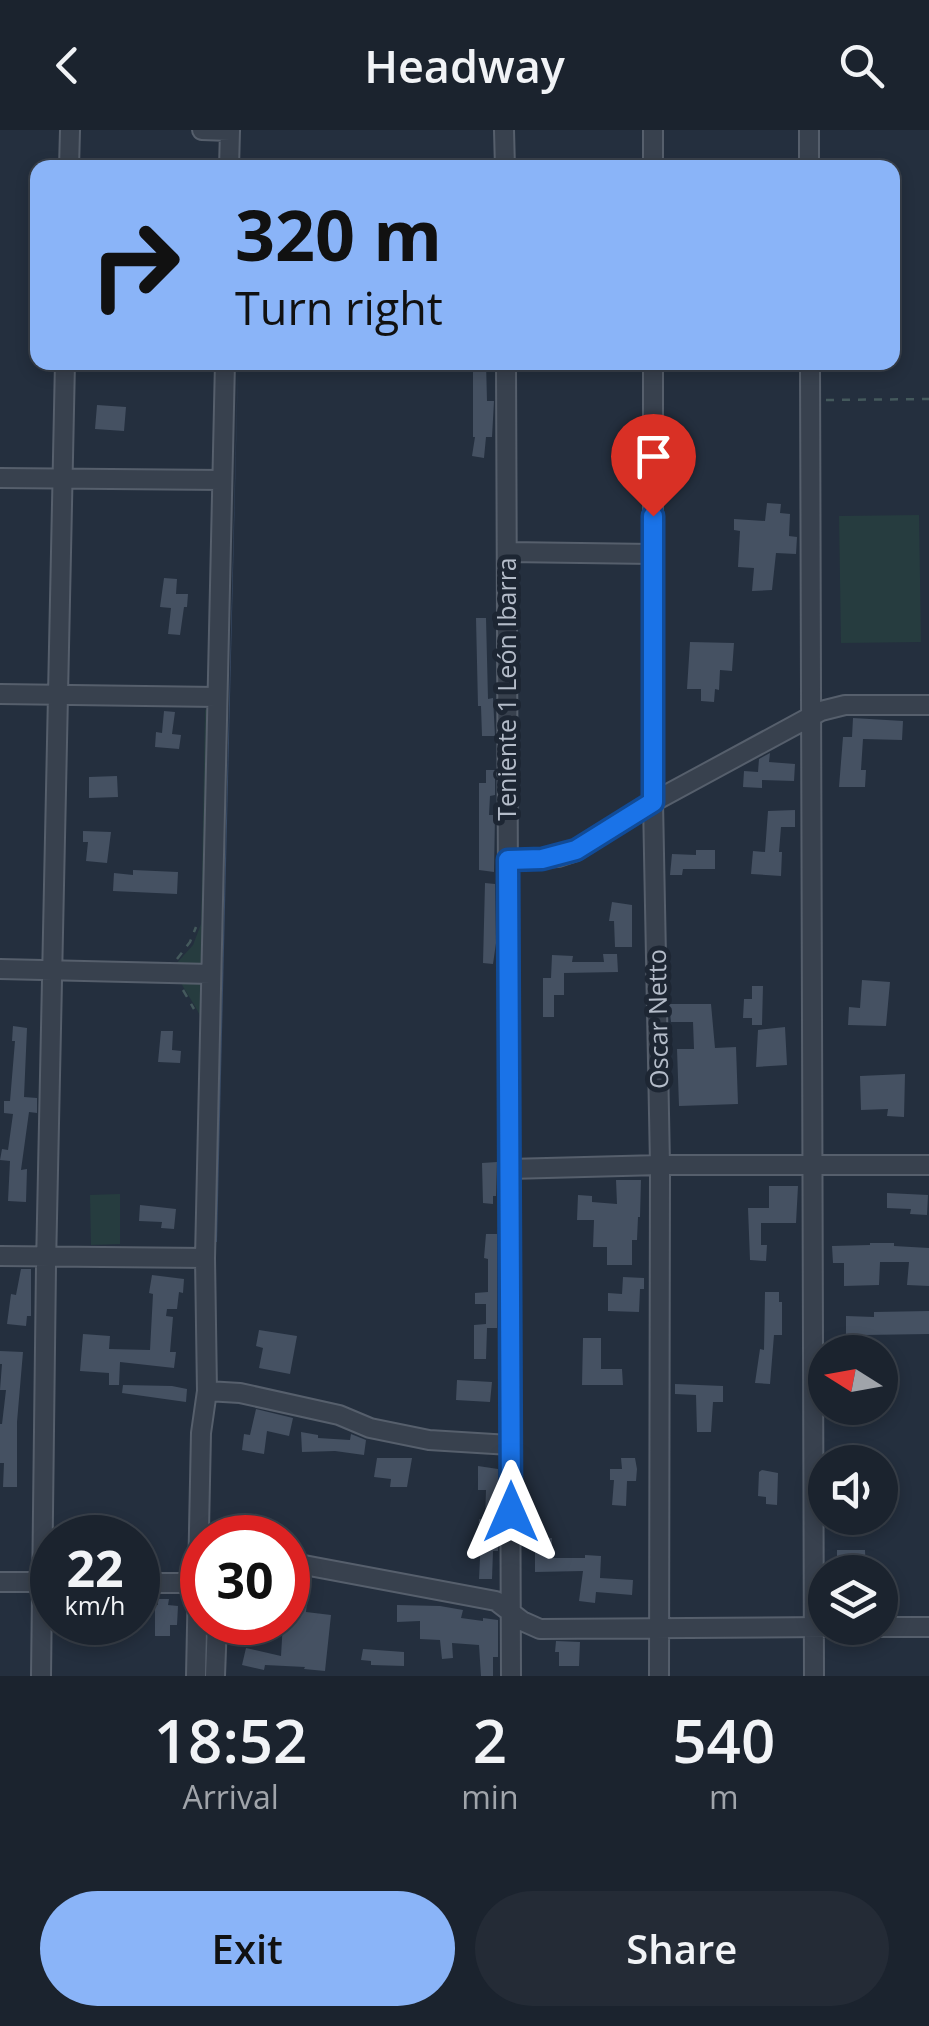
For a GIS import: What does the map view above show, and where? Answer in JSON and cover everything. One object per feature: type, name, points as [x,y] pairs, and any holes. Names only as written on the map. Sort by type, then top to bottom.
[{"type":"street","points":[[69,160],[70,130]]},
{"type":"street","points":[[202,130],[230,130],[229,160]]},
{"type":"street","points":[[504,130],[505,160]]},
{"type":"street","points":[[653,130],[653,160]]},
{"type":"street","points":[[809,130],[809,160]]},
{"type":"street","points":[[48,1515],[46,1257],[65,370]]},
{"type":"street","points":[[201,1515],[202,1433],[207,1391],[205,1258],[225,370]]},
{"type":"street","name":"Teniente 1 León Ibarra","points":[[506,370],[511,1676]]},
{"type":"street","name":"Oscar Netto","points":[[653,370],[653,802],[660,1166],[659,1676]]},
{"type":"street","points":[[810,370],[812,1165],[818,1555]]},
{"type":"street","points":[[0,478],[222,480]]},
{"type":"street","points":[[507,552],[653,554]]},
{"type":"street","points":[[0,694],[218,698]]},
{"type":"street","points":[[508,860],[542,859],[576,850],[653,802],[822,710],[845,705],[929,706]]},
{"type":"street","points":[[0,969],[211,974]]},
{"type":"street","points":[[509,1169],[929,1165]]},
{"type":"street","points":[[0,1256],[205,1258]]},
{"type":"street","points":[[207,1391],[240,1393],[429,1440],[510,1445]]},
{"type":"street","points":[[310,1566],[496,1601],[540,1629],[808,1627]]},
{"type":"street","points":[[0,1582],[30,1582]]},
{"type":"street","points":[[898,1627],[929,1627]]},
{"type":"street","points":[[41,1676],[43,1645]]},
{"type":"street","points":[[196,1676],[197,1645]]},
{"type":"street","points":[[215,1676],[217,1645]]},
{"type":"street","points":[[814,1676],[817,1645]]},
{"type":"path","points":[[810,400],[929,400]]},
{"type":"path","points":[[178,958],[190,942],[197,919]]},
{"type":"path","points":[[182,989],[196,1013]]},
{"type":"green space","points":[[919,515],[921,642],[841,643],[839,516]]},
{"type":"green space","points":[[209,708],[202,1020],[174,966],[193,945],[201,924],[205,710]]},
{"type":"green space","points":[[120,1194],[120,1244],[91,1245],[90,1195]]},
{"type":"water","points":[[238,370],[217,1242],[238,370]]},
{"type":"building","points":[[473,370],[486,370],[487,401],[494,401],[492,437],[486,437],[484,458],[472,456]]},
{"type":"building","points":[[97,405],[126,407],[124,431],[95,429]]},
{"type":"building","points":[[767,503],[781,504],[780,513],[790,514],[789,536],[797,537],[796,554],[776,553],[772,590],[752,591],[754,568],[738,567],[740,531],[734,530],[734,519],[765,521]]},
{"type":"building","points":[[164,578],[177,579],[176,594],[188,594],[180,635],[168,634],[171,608],[160,607]]},
{"type":"building","points":[[476,618],[486,618],[488,699],[493,698],[495,736],[482,736]]},
{"type":"building","points":[[690,642],[734,643],[732,671],[720,670],[714,702],[701,701],[701,689],[687,689]]},
{"type":"building","points":[[164,711],[175,712],[172,734],[181,735],[179,749],[155,747],[156,732],[162,733]]},
{"type":"building","points":[[853,718],[903,721],[902,740],[863,739],[861,770],[866,770],[865,787],[839,787],[843,737],[852,737]]},
{"type":"building","points":[[770,753],[769,762],[795,764],[794,781],[762,780],[762,788],[743,787],[744,771],[758,772],[759,759]]},
{"type":"building","points":[[486,770],[495,770],[495,795],[490,796],[489,815],[495,815],[494,872],[479,870],[479,783],[486,783]]},
{"type":"building","points":[[117,776],[118,797],[89,798],[89,777]]},
{"type":"building","points":[[795,810],[795,827],[781,827],[781,876],[751,874],[753,851],[765,852],[768,811]]},
{"type":"building","points":[[83,831],[111,832],[107,863],[86,861],[88,842],[83,842]]},
{"type":"building","points":[[696,850],[715,850],[715,869],[683,869],[682,875],[670,875],[672,854],[696,855]]},
{"type":"building","points":[[133,870],[178,872],[177,894],[113,891],[114,873],[133,875]]},
{"type":"building","points":[[485,883],[495,884],[493,964],[483,963]]},
{"type":"building","points":[[612,902],[632,905],[632,947],[615,947],[614,921],[609,921]]},
{"type":"building","points":[[603,954],[617,954],[618,972],[564,973],[564,995],[554,995],[554,1017],[543,1017],[543,978],[551,978],[552,955],[573,956],[572,962],[604,962]]},
{"type":"building","points":[[862,980],[890,982],[886,1026],[848,1025],[849,1007],[860,1008]]},
{"type":"building","points":[[752,986],[763,986],[762,1025],[752,1025],[752,1018],[743,1018],[744,999],[752,999]]},
{"type":"building","points":[[669,1004],[711,1004],[715,1048],[736,1047],[738,1104],[679,1106],[677,1049],[694,1049],[693,1022],[671,1022]]},
{"type":"building","points":[[13,1026],[27,1028],[24,1097],[37,1098],[37,1113],[29,1112],[21,1170],[27,1169],[26,1202],[8,1201],[10,1161],[0,1160],[2,1149],[8,1150],[13,1114],[4,1113],[4,1101],[10,1101]]},
{"type":"building","points":[[785,1027],[787,1065],[756,1067],[758,1030]]},
{"type":"building","points":[[161,1031],[173,1031],[172,1050],[181,1051],[180,1063],[158,1062]]},
{"type":"building","points":[[905,1074],[904,1117],[887,1116],[888,1109],[861,1110],[860,1076]]},
{"type":"building","points":[[497,1162],[496,1196],[493,1204],[483,1203],[482,1163]]},
{"type":"building","points":[[616,1180],[641,1180],[632,1265],[607,1265],[607,1247],[593,1247],[594,1220],[577,1220],[578,1195],[592,1196],[592,1202],[617,1204]]},
{"type":"building","points":[[769,1186],[798,1186],[796,1223],[761,1223],[761,1245],[767,1245],[766,1261],[750,1260],[748,1208],[769,1208]]},
{"type":"building","points":[[887,1193],[928,1195],[927,1215],[910,1214],[911,1209],[887,1208]]},
{"type":"building","points":[[140,1205],[176,1209],[174,1229],[161,1228],[162,1222],[139,1221]]},
{"type":"building","points":[[486,1234],[497,1234],[497,1328],[487,1328],[486,1359],[474,1359],[474,1325],[486,1324],[486,1304],[475,1304],[475,1293],[488,1292]]},
{"type":"building","points":[[870,1243],[929,1248],[929,1286],[907,1285],[909,1262],[880,1262],[879,1285],[844,1286],[844,1263],[833,1263],[832,1246]]},
{"type":"building","points":[[21,1269],[31,1269],[31,1316],[27,1316],[26,1326],[7,1324],[11,1294],[16,1295]]},
{"type":"building","points":[[152,1275],[184,1279],[177,1309],[167,1309],[166,1316],[173,1317],[170,1352],[176,1352],[174,1368],[120,1362],[119,1385],[109,1385],[109,1373],[80,1371],[83,1334],[110,1336],[109,1349],[150,1350]]},
{"type":"building","points":[[623,1277],[644,1278],[639,1312],[608,1311],[608,1293],[622,1294]]},
{"type":"building","points":[[765,1292],[779,1292],[782,1302],[782,1335],[774,1335],[770,1384],[755,1383],[760,1349],[764,1350]]},
{"type":"building","points":[[929,1311],[929,1334],[846,1335],[846,1316],[874,1317],[874,1312]]},
{"type":"building","points":[[259,1330],[297,1336],[290,1374],[259,1368],[263,1348],[256,1346]]},
{"type":"building","points":[[583,1338],[601,1338],[601,1369],[622,1369],[623,1385],[582,1385]]},
{"type":"building","points":[[0,1351],[23,1352],[17,1487],[3,1487],[4,1463],[0,1463],[0,1424],[6,1390],[0,1390]]},
{"type":"building","points":[[457,1380],[492,1382],[490,1402],[456,1400]]},
{"type":"building","points":[[675,1384],[723,1386],[723,1402],[713,1402],[711,1432],[697,1432],[696,1395],[675,1394]]},
{"type":"building","points":[[123,1385],[187,1389],[186,1402],[122,1393]]},
{"type":"building","points":[[256,1409],[293,1418],[289,1436],[267,1431],[264,1454],[242,1450],[244,1434],[250,1435]]},
{"type":"building","points":[[301,1432],[318,1438],[350,1440],[351,1434],[366,1440],[364,1455],[302,1452]]},
{"type":"building","points":[[377,1458],[412,1458],[407,1487],[390,1487],[391,1479],[374,1477]]},
{"type":"building","points":[[621,1458],[635,1458],[637,1469],[636,1481],[627,1481],[626,1506],[612,1505],[614,1480],[610,1480],[610,1469],[622,1469]]},
{"type":"building","points":[[478,1466],[498,1469],[498,1551],[493,1551],[492,1579],[479,1579],[479,1519],[485,1520],[486,1490],[478,1490]]},
{"type":"building","points":[[762,1470],[778,1473],[777,1505],[766,1504],[766,1497],[758,1496]]},
{"type":"building","points":[[535,1538],[552,1538],[552,1558],[601,1556],[600,1578],[633,1580],[632,1595],[596,1592],[595,1603],[579,1601],[583,1571],[535,1572]]},
{"type":"building","points":[[837,1550],[865,1550],[865,1555],[837,1555]]},
{"type":"building","points":[[160,1599],[169,1599],[168,1605],[178,1606],[177,1625],[170,1625],[170,1636],[160,1636]]},
{"type":"building","points":[[397,1605],[440,1606],[463,1610],[461,1618],[498,1620],[498,1657],[493,1657],[493,1676],[481,1676],[479,1645],[452,1643],[453,1658],[442,1659],[440,1640],[420,1639],[420,1621],[397,1622]]},
{"type":"building","points":[[310,1612],[331,1615],[325,1671],[265,1665],[264,1670],[242,1665],[246,1648],[281,1656],[282,1645],[310,1645]]},
{"type":"building","points":[[556,1641],[580,1642],[579,1666],[559,1666]]},
{"type":"building","points":[[363,1649],[404,1652],[404,1666],[371,1665],[371,1661],[361,1660]]},
{"type":"route","points":[[511,1512],[508,860],[542,859],[576,850],[653,802],[653,516]]}]
